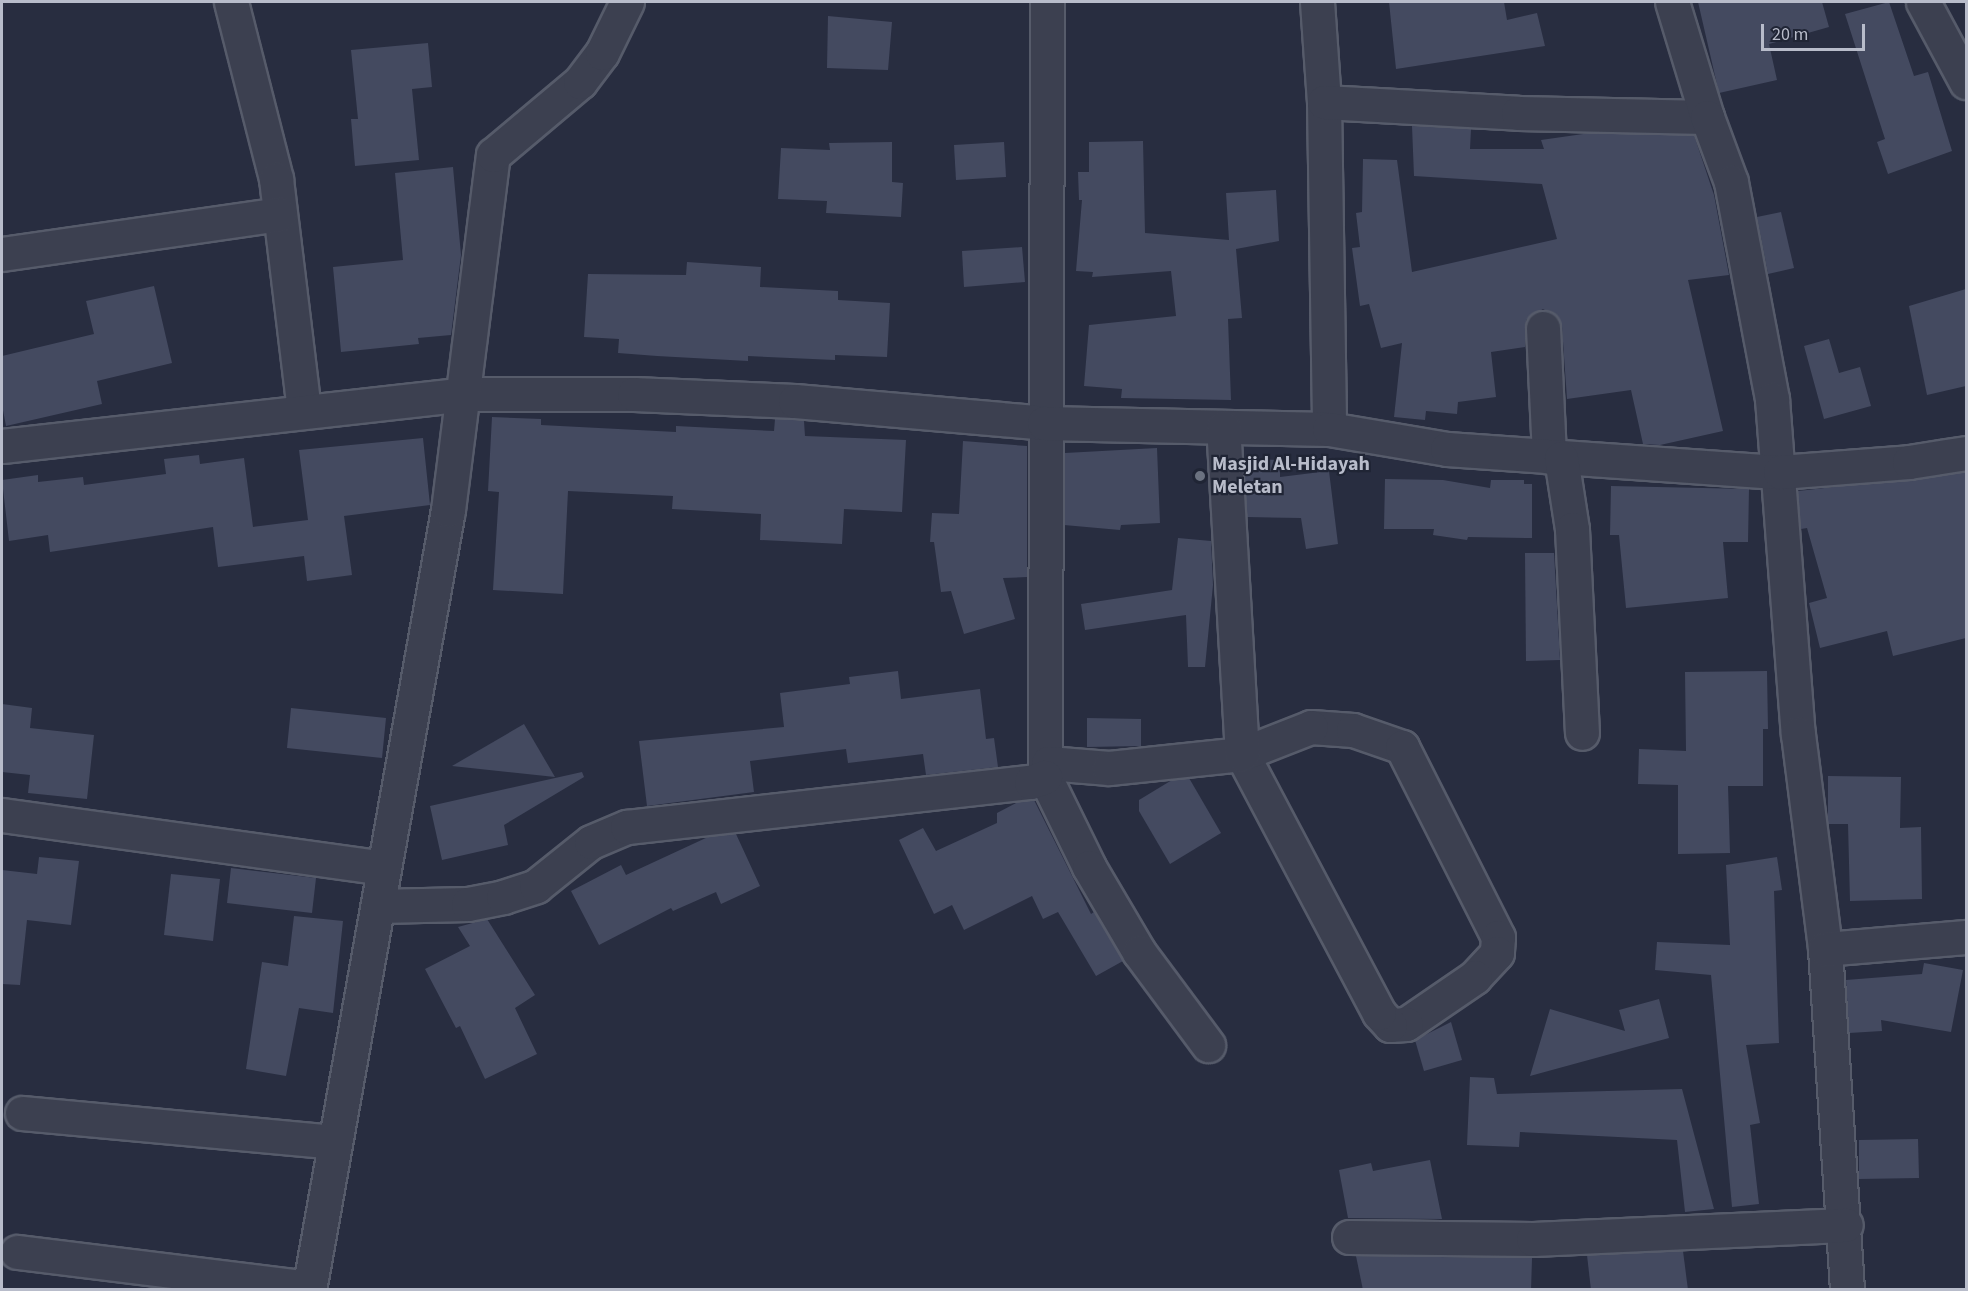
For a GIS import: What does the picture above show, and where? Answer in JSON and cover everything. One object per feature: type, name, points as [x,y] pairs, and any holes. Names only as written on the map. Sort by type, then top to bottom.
[{"type":"street","points":[[231,2],[276,179],[304,410]]},
{"type":"street","points":[[17,1252],[309,1289],[448,510],[465,394],[492,155],[580,82],[602,53],[627,2]]},
{"type":"street","points":[[1047,2],[1044,423],[1046,770],[1089,867],[1134,942],[1208,1045]]},
{"type":"street","points":[[1317,2],[1324,102],[1329,429]]},
{"type":"street","points":[[1672,2],[1707,117],[1731,182],[1758,312],[1780,472],[1798,734],[1825,949],[1846,1225],[1847,1290]]},
{"type":"street","points":[[1923,2],[1966,82]]},
{"type":"street","points":[[1324,102],[1518,113],[1707,117]]},
{"type":"street","points":[[2,254],[279,214]]},
{"type":"street","points":[[1543,328],[1555,457],[1572,529],[1582,733]]},
{"type":"street","points":[[2,446],[304,410],[465,394],[634,394],[795,401],[1044,423],[1329,429],[1447,449],[1555,457],[1655,460],[1780,472],[1909,462],[1966,453]]},
{"type":"street","points":[[378,906],[468,904],[503,897],[536,885],[591,842],[627,827],[1031,782],[1046,770],[1109,768],[1242,754],[1311,726],[1353,730],[1402,747],[1498,937],[1497,953],[1475,977],[1406,1024],[1390,1025],[1379,1012],[1242,754],[1223,428]]},
{"type":"street","points":[[2,815],[383,868]]},
{"type":"street","points":[[1825,949],[1966,937]]},
{"type":"street","points":[[22,1113],[334,1142]]},
{"type":"street","points":[[1349,1237],[1533,1239],[1846,1225]]},
{"type":"building","points":[[1389,2],[1504,2],[1507,20],[1537,13],[1545,46],[1396,69]]},
{"type":"building","points":[[1698,2],[1822,2],[1829,27],[1769,44],[1777,80],[1719,93]]},
{"type":"building","points":[[1889,2],[1914,76],[1928,72],[1952,151],[1888,174],[1877,142],[1885,139],[1845,14]]},
{"type":"building","points":[[828,16],[892,22],[888,70],[827,68]]},
{"type":"building","points":[[428,43],[432,87],[412,89],[419,160],[355,166],[351,119],[358,119],[351,50]]},
{"type":"building","points":[[1412,126],[1471,129],[1470,149],[1544,149],[1541,140],[1590,133],[1694,135],[1714,195],[1729,275],[1688,280],[1723,431],[1660,445],[1643,444],[1631,390],[1567,399],[1562,327],[1558,317],[1543,309],[1526,320],[1525,347],[1491,352],[1496,397],[1458,402],[1457,414],[1426,411],[1425,420],[1394,417],[1402,343],[1381,348],[1369,304],[1360,306],[1352,248],[1360,247],[1356,213],[1362,212],[1363,159],[1397,160],[1412,272],[1557,239],[1542,184],[1414,176]]},
{"type":"building","points":[[1143,141],[1145,233],[1229,240],[1226,193],[1276,190],[1279,241],[1236,249],[1242,318],[1228,319],[1231,400],[1121,398],[1122,389],[1084,386],[1089,325],[1176,316],[1171,271],[1092,277],[1093,272],[1076,271],[1082,200],[1079,200],[1078,172],[1089,172],[1089,142]]},
{"type":"building","points":[[892,142],[892,182],[903,183],[901,217],[826,213],[827,201],[778,199],[781,148],[830,150],[829,143]]},
{"type":"building","points":[[1004,142],[1006,177],[956,180],[954,145]]},
{"type":"building","points":[[453,167],[461,255],[451,335],[418,338],[419,344],[341,352],[333,267],[403,260],[395,173]]},
{"type":"building","points":[[1781,212],[1794,268],[1768,274],[1757,217]]},
{"type":"building","points":[[1022,247],[1025,282],[964,287],[962,251]]},
{"type":"building","points":[[687,262],[761,267],[760,287],[838,291],[838,300],[890,303],[887,357],[835,355],[835,360],[748,356],[748,361],[657,356],[618,353],[619,339],[584,337],[588,274],[686,275]]},
{"type":"building","points":[[154,286],[172,363],[97,381],[102,404],[6,426],[2,405],[2,356],[94,334],[86,301]]},
{"type":"building","points":[[1966,289],[1966,386],[1927,395],[1909,306]]},
{"type":"building","points":[[1829,339],[1839,373],[1860,367],[1871,406],[1824,419],[1804,346]]},
{"type":"building","points":[[492,417],[541,419],[541,425],[676,432],[676,426],[774,431],[775,419],[794,420],[804,421],[805,436],[906,440],[902,512],[844,509],[842,544],[760,540],[761,514],[672,509],[673,496],[568,491],[563,594],[493,590],[499,492],[488,491]]},
{"type":"building","points":[[423,438],[430,505],[344,516],[352,575],[307,581],[304,556],[218,567],[213,527],[50,552],[48,535],[9,541],[2,480],[38,475],[38,482],[83,477],[84,485],[166,474],[164,459],[199,455],[200,464],[244,458],[253,527],[308,520],[299,450]]},
{"type":"building","points":[[963,441],[1027,446],[1027,577],[1003,578],[1015,619],[964,634],[951,591],[941,592],[934,542],[930,542],[932,513],[959,514]]},
{"type":"building","points":[[1157,448],[1160,523],[1121,525],[1120,530],[1064,525],[1065,453]]},
{"type":"building","points":[[1244,459],[1280,460],[1280,477],[1329,471],[1338,544],[1306,549],[1301,518],[1247,517]]},
{"type":"building","points":[[1966,472],[1966,638],[1893,656],[1887,631],[1820,648],[1809,603],[1827,598],[1807,528],[1801,529],[1798,491]]},
{"type":"building","points":[[1385,479],[1443,480],[1490,488],[1491,480],[1524,480],[1524,484],[1532,484],[1532,538],[1468,537],[1467,540],[1433,535],[1434,529],[1384,529]]},
{"type":"building","points":[[1611,486],[1749,489],[1748,542],[1723,542],[1728,598],[1626,608],[1619,535],[1610,535]]},
{"type":"building","points":[[1178,538],[1211,541],[1213,585],[1205,667],[1188,667],[1186,615],[1085,630],[1081,604],[1172,590]]},
{"type":"building","points":[[1525,553],[1554,553],[1560,660],[1526,661]]},
{"type":"building","points":[[898,671],[901,699],[980,689],[986,739],[994,738],[998,767],[926,775],[923,754],[848,763],[846,749],[750,761],[754,792],[647,806],[639,741],[784,727],[780,693],[850,684],[849,677]]},
{"type":"building","points":[[1767,671],[1768,729],[1763,729],[1763,786],[1728,786],[1730,853],[1678,854],[1678,785],[1638,784],[1639,749],[1686,751],[1685,672]]},
{"type":"building","points":[[2,704],[32,708],[30,728],[94,735],[87,799],[28,793],[30,775],[2,772]]},
{"type":"building","points":[[291,708],[386,718],[382,758],[287,748]]},
{"type":"building","points":[[1087,718],[1141,719],[1141,746],[1087,747]]},
{"type":"building","points":[[524,724],[555,777],[452,766]]},
{"type":"building","points":[[582,772],[584,777],[504,825],[508,845],[442,860],[430,806]]},
{"type":"building","points":[[1828,776],[1901,777],[1900,828],[1921,827],[1922,899],[1850,901],[1848,824],[1828,824]]},
{"type":"building","points":[[1189,778],[1221,833],[1170,864],[1139,811],[1139,800],[1172,780]]},
{"type":"building","points":[[1034,800],[1091,914],[1094,912],[1123,961],[1096,976],[1058,912],[1043,919],[1032,896],[964,930],[952,905],[934,914],[899,840],[923,828],[936,851],[997,823],[997,813],[1018,802]]},
{"type":"building","points":[[736,834],[760,886],[721,904],[716,892],[673,911],[671,908],[599,945],[571,891],[621,865],[626,875],[708,837]]},
{"type":"building","points":[[39,857],[79,861],[71,925],[27,920],[20,985],[2,984],[2,870],[37,874]]},
{"type":"building","points":[[1777,857],[1782,890],[1774,891],[1779,1043],[1746,1045],[1760,1123],[1750,1125],[1759,1204],[1732,1207],[1711,975],[1655,970],[1657,942],[1730,945],[1726,865]]},
{"type":"building","points":[[231,868],[316,878],[312,913],[227,903]]},
{"type":"building","points":[[171,874],[220,879],[213,941],[164,935]]},
{"type":"building","points":[[294,916],[343,921],[333,1013],[299,1008],[286,1076],[246,1069],[262,962],[288,966]]},
{"type":"building","points":[[487,919],[535,995],[515,1008],[537,1054],[485,1079],[460,1026],[456,1028],[425,969],[470,946],[458,927]]},
{"type":"building","points":[[1924,963],[1963,970],[1951,1032],[1881,1020],[1882,1031],[1849,1033],[1846,980],[1922,974]]},
{"type":"building","points":[[1659,999],[1669,1038],[1530,1076],[1550,1009],[1625,1031],[1619,1010]]},
{"type":"building","points":[[1451,1022],[1462,1060],[1424,1071],[1415,1040]]},
{"type":"building","points":[[1470,1077],[1494,1078],[1497,1094],[1682,1089],[1714,1209],[1685,1212],[1677,1140],[1520,1132],[1519,1147],[1467,1145]]},
{"type":"building","points":[[1918,1139],[1919,1178],[1859,1179],[1859,1140]]},
{"type":"building","points":[[1430,1160],[1442,1219],[1348,1218],[1339,1170],[1371,1163],[1373,1171]]},
{"type":"building","points":[[1683,1251],[1688,1290],[1591,1290],[1587,1255]]},
{"type":"building","points":[[1356,1256],[1532,1258],[1531,1290],[1363,1290]]},
{"type":"place","name":"Masjid Al-Hidayah Meletan","points":[[1200,476]]}]
